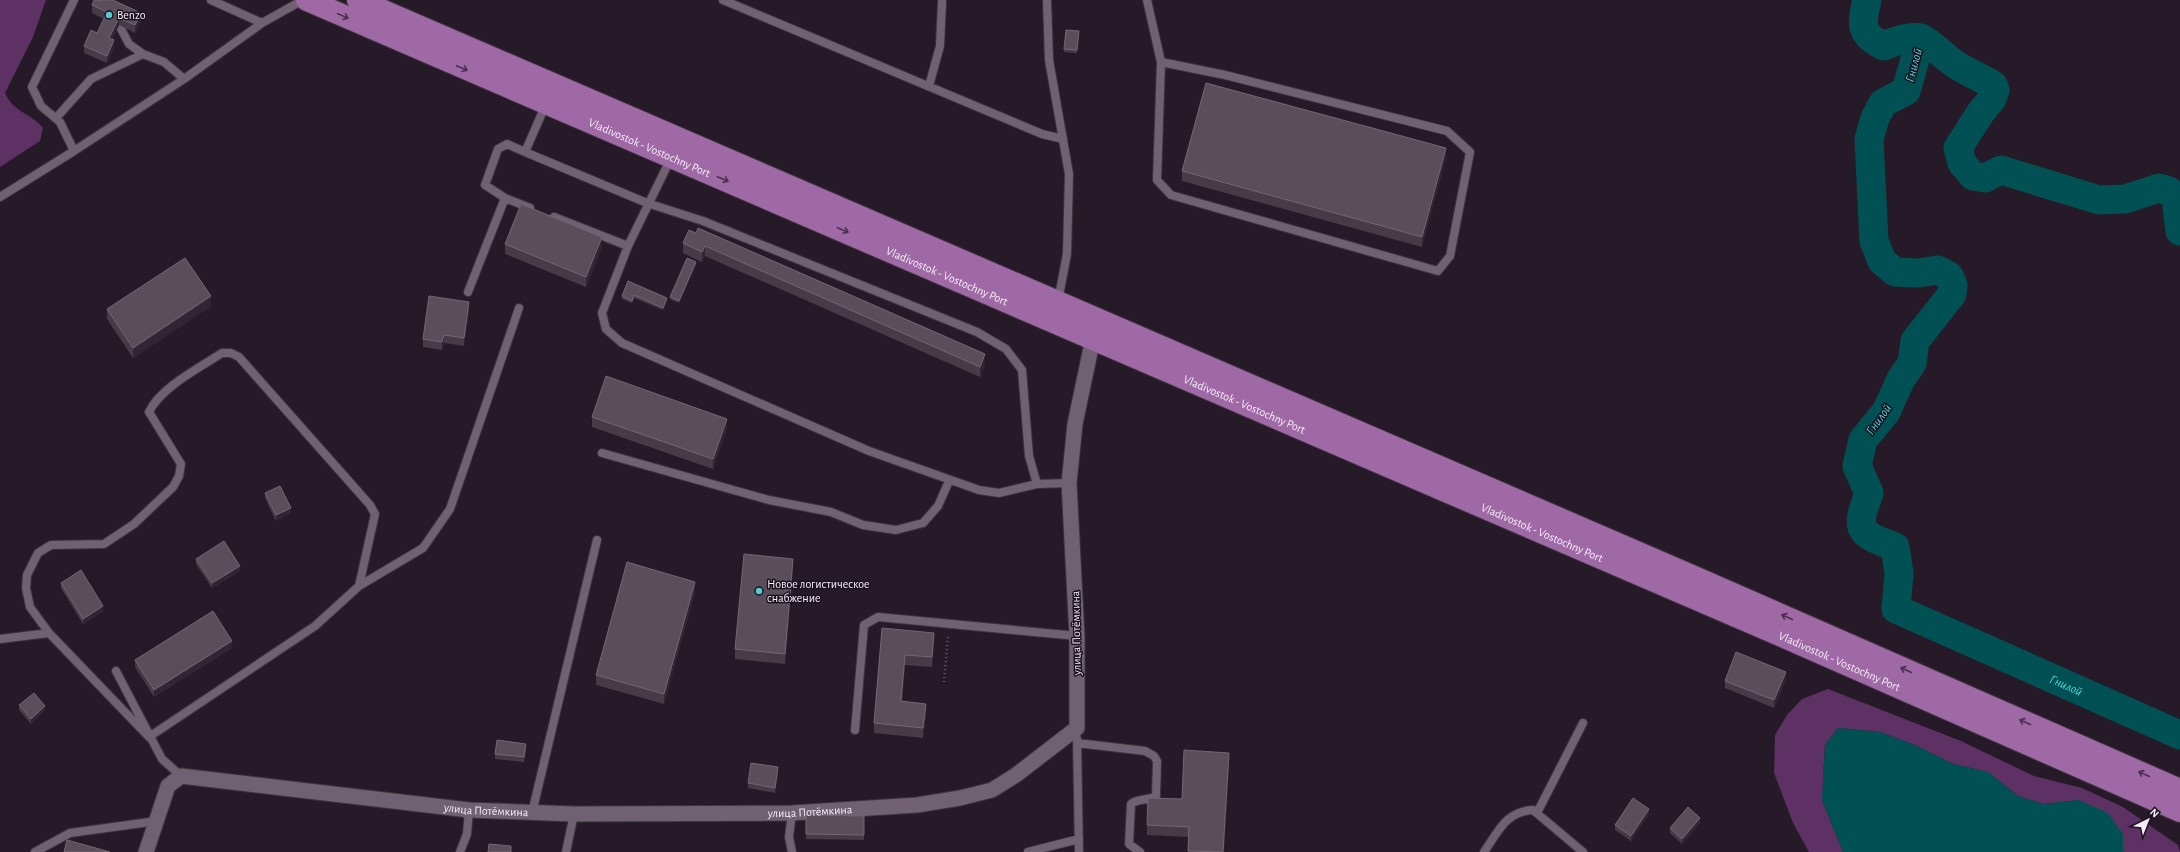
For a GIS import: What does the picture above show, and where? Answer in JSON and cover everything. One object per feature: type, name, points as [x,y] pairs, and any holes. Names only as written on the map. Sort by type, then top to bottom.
[{"type":"highway","name":"Vladivostok - Vostochny Port","points":[[307,0],[1775,633],[2180,811]]},
{"type":"highway","name":"Vladivostok - Vostochny Port","points":[[358,0],[1692,576],[2180,790]]},
{"type":"street","name":"улица Потёмкина","points":[[181,776],[468,810],[574,814],[792,813],[916,805],[960,798],[992,790],[1077,735],[1077,636],[1069,484],[1075,424],[1093,338]]},
{"type":"street","points":[[146,852],[168,786],[181,776]]},
{"type":"lane","points":[[74,0],[32,87],[41,106],[60,122],[74,151]]},
{"type":"lane","points":[[211,0],[262,23]]},
{"type":"lane","points":[[0,197],[74,151],[184,79],[262,23],[303,0]]},
{"type":"lane","points":[[723,0],[1042,134],[1063,139]]},
{"type":"lane","points":[[1047,0],[1049,60],[1069,174],[1067,254],[1058,302]]},
{"type":"lane","points":[[1147,0],[1161,62],[1158,180],[1171,195],[1438,271],[1450,256],[1470,152],[1447,131],[1224,75],[1161,62]]},
{"type":"lane","points":[[929,86],[940,46],[942,2]]},
{"type":"lane","points":[[119,26],[129,44],[143,54],[164,62],[184,79]]},
{"type":"lane","points":[[56,118],[91,79],[143,54]]},
{"type":"lane","points":[[525,152],[546,104]]},
{"type":"lane","points":[[628,246],[505,198],[485,185],[498,149],[507,144],[647,203],[718,227],[976,332],[1006,349],[1022,370],[1029,456],[1036,484]]},
{"type":"lane","points":[[671,157],[647,203],[628,246],[602,313],[606,329],[622,343],[869,450],[949,481],[979,490],[999,493],[1036,484],[1069,484]]},
{"type":"lane","points":[[468,292],[505,198]]},
{"type":"lane","points":[[149,737],[315,626],[360,586],[423,548],[450,509],[519,308]]},
{"type":"lane","points":[[149,737],[49,633],[30,607],[26,588],[27,575],[38,553],[51,545],[104,544],[134,524],[173,487],[179,476],[181,464],[149,412],[154,401],[165,392],[222,353],[231,353],[239,357],[370,505],[375,514],[360,586]]},
{"type":"lane","points":[[602,453],[769,500],[831,512],[863,525],[896,530],[923,523],[938,506],[949,481]]},
{"type":"lane","points":[[532,813],[597,540]]},
{"type":"lane","points":[[855,730],[864,625],[878,617],[949,625],[1077,636]]},
{"type":"lane","points":[[0,638],[49,633]]},
{"type":"lane","points":[[116,671],[149,737],[162,759],[181,776]]},
{"type":"lane","points":[[1537,813],[1583,723]]},
{"type":"lane","points":[[1079,852],[1077,735],[1145,752],[1154,756],[1157,761],[1156,796],[1151,799],[1135,801],[1131,804],[1130,844],[1140,852]]},
{"type":"lane","points":[[460,852],[467,834],[468,810]]},
{"type":"lane","points":[[1484,852],[1502,825],[1514,814],[1523,810],[1537,813],[1583,852]]},
{"type":"lane","points":[[792,813],[789,838],[792,852]]},
{"type":"lane","points":[[566,852],[574,814]]},
{"type":"lane","points":[[34,852],[70,833],[157,821]]},
{"type":"lane","points":[[1028,852],[1078,839]]},
{"type":"path","points":[[944,682],[949,625]]},
{"type":"shaded area","points":[[0,0],[46,0],[33,37],[5,93],[8,99],[17,108],[43,128],[40,141],[0,167]]},
{"type":"shaded area","points":[[1828,689],[1961,741],[2034,776],[2082,788],[2123,807],[2178,845],[2180,852],[2123,852],[2123,834],[2079,800],[2043,804],[2018,796],[1988,772],[1953,764],[1917,746],[1880,732],[1838,728],[1825,745],[1822,800],[1843,852],[1809,852],[1793,823],[1774,773],[1775,735],[1787,715],[1802,699]]},
{"type":"shaded area","points":[[1838,728],[1880,732],[1917,746],[1953,764],[1988,772],[2018,796],[2043,804],[2079,800],[2108,813],[2123,834],[2123,852],[1843,852],[1822,800],[1825,745]]},
{"type":"building","points":[[94,0],[113,0],[141,13],[135,25],[119,18],[109,38],[114,40],[107,56],[84,46],[91,30],[97,33],[107,12],[92,5]]},
{"type":"building","points":[[1066,30],[1079,31],[1077,50],[1064,49]]},
{"type":"building","points":[[1206,83],[1446,148],[1422,237],[1182,171]]},
{"type":"building","points":[[521,204],[602,237],[586,277],[505,244]]},
{"type":"building","points":[[698,228],[985,354],[980,367],[705,246],[702,252],[683,243],[689,230],[696,233]]},
{"type":"building","points":[[185,258],[211,296],[133,348],[107,309]]},
{"type":"building","points":[[687,258],[696,262],[679,301],[670,297]]},
{"type":"building","points":[[628,281],[667,298],[663,308],[634,295],[632,301],[622,296]]},
{"type":"building","points":[[429,296],[469,302],[464,338],[444,335],[442,342],[423,339]]},
{"type":"building","points":[[606,376],[727,419],[713,459],[592,417]]},
{"type":"building","points":[[280,486],[291,508],[276,515],[265,493]]},
{"type":"building","points":[[224,541],[240,566],[212,583],[196,559]]},
{"type":"building","points":[[744,554],[793,559],[785,654],[735,649]]},
{"type":"building","points":[[627,562],[695,582],[664,694],[596,675]]},
{"type":"building","points":[[81,570],[103,606],[83,619],[61,583]]},
{"type":"building","points":[[213,611],[232,641],[154,690],[135,660]]},
{"type":"building","points":[[882,628],[934,633],[932,657],[905,655],[901,701],[926,704],[923,728],[874,723]]},
{"type":"building","points":[[1736,652],[1786,672],[1774,700],[1725,681]]},
{"type":"building","points":[[34,693],[45,706],[31,719],[19,705]]},
{"type":"building","points":[[497,740],[526,744],[524,757],[495,754]]},
{"type":"building","points":[[1184,750],[1229,753],[1223,852],[1188,851],[1189,827],[1147,825],[1148,798],[1182,799]]},
{"type":"building","points":[[751,763],[778,767],[775,788],[748,783]]},
{"type":"building","points":[[1633,798],[1649,809],[1631,836],[1615,825]]},
{"type":"building","points":[[1688,807],[1700,818],[1682,839],[1670,828]]},
{"type":"building","points":[[806,815],[864,816],[864,835],[806,834]]},
{"type":"building","points":[[67,840],[110,852],[64,852]]},
{"type":"building","points":[[489,844],[511,846],[511,852],[488,852]]},
{"type":"waterway","name":"Гнилой","points":[[1867,0],[1863,22],[1866,33],[1870,38],[1884,46],[1907,38],[1922,39],[1928,42],[1952,62],[1993,85],[1995,90],[1992,99],[1981,112],[1958,148],[1962,163],[1973,176],[1985,178],[2001,170],[2099,200],[2125,199],[2159,188],[2169,191],[2176,198],[2180,231]]},
{"type":"waterway","name":"Гнилой","points":[[1921,38],[1906,91],[1883,103],[1875,118],[1869,139],[1874,241],[1882,261],[1895,272],[1918,273],[1938,270],[1949,276],[1953,285],[1952,294],[1915,341],[1912,363],[1901,379],[1886,412],[1863,440],[1857,466],[1869,493],[1862,516],[1861,523],[1863,529],[1873,538],[1895,547],[1899,573],[1896,609],[2180,735]]},
{"type":"place","name":"Benzo","points":[[109,15]]},
{"type":"place","name":"Новое логистическое снабжение","points":[[759,591]]}]
